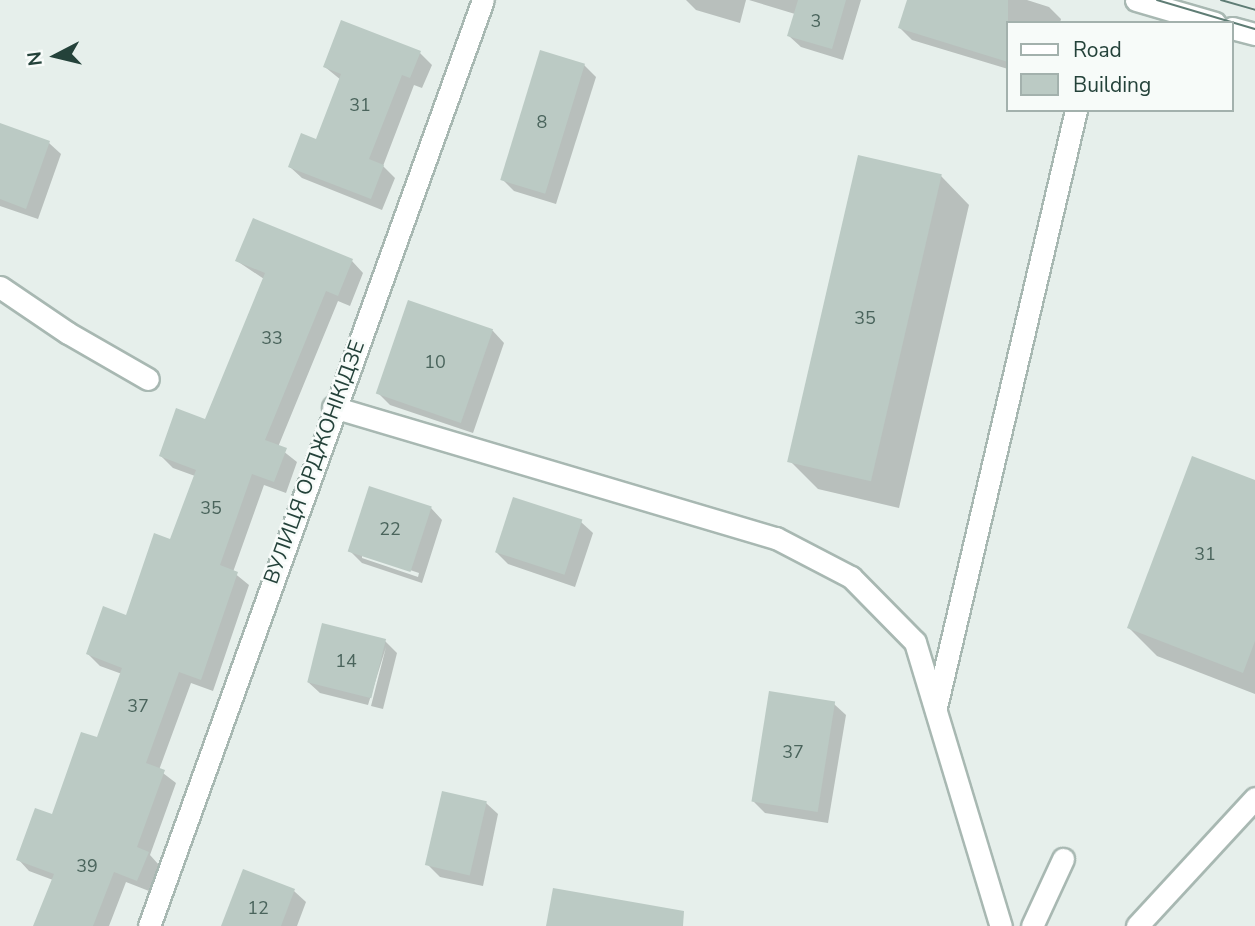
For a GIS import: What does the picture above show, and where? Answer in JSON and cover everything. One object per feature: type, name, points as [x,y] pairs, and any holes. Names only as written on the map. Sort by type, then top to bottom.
[{"type":"street","name":"ВУЛИЦЯ ОРДЖОНІКІДЗЕ","points":[[149,926],[333,407],[483,0]]},
{"type":"street","points":[[1136,0],[1208,21]]},
{"type":"street","points":[[1234,29],[1255,34]]},
{"type":"street","points":[[935,709],[1076,112]]},
{"type":"street","points":[[0,287],[68,333],[148,379]]},
{"type":"street","points":[[333,407],[776,538],[851,577],[915,642],[1001,926]]},
{"type":"street","points":[[1137,926],[1255,798]]},
{"type":"street","points":[[1032,926],[1063,859]]},
{"type":"building","points":[[798,0],[846,0],[832,49],[787,36]]},
{"type":"building","points":[[907,0],[1008,0],[1006,61],[898,28]]},
{"type":"building","points":[[341,20],[421,51],[410,78],[402,75],[369,159],[384,165],[371,199],[288,167],[301,133],[316,139],[341,74],[323,67]]},
{"type":"building","points":[[540,50],[585,64],[545,194],[500,180]]},
{"type":"building","points":[[0,123],[50,141],[26,209],[0,199]]},
{"type":"building","points":[[858,155],[942,174],[871,481],[787,462]]},
{"type":"building","points":[[253,218],[353,259],[338,296],[326,291],[265,440],[287,448],[274,482],[252,474],[220,565],[238,572],[201,680],[179,672],[146,763],[165,770],[137,847],[149,852],[137,881],[114,872],[93,926],[33,926],[54,874],[16,860],[35,808],[52,814],[81,732],[97,737],[122,668],[86,654],[103,606],[126,615],[154,533],[170,539],[196,470],[159,456],[176,408],[205,419],[265,273],[235,261]]},
{"type":"building","points":[[408,300],[493,329],[461,423],[376,394]]},
{"type":"building","points":[[1192,456],[1255,480],[1255,641],[1243,673],[1127,628]]},
{"type":"building","points":[[369,486],[432,506],[410,572],[348,552]]},
{"type":"building","points":[[513,497],[582,520],[565,575],[495,552]]},
{"type":"building","points":[[322,623],[386,639],[371,698],[307,682]]},
{"type":"building","points":[[769,691],[835,701],[818,812],[751,802]]},
{"type":"building","points":[[442,791],[487,801],[470,875],[425,865]]},
{"type":"building","points":[[243,869],[295,889],[281,926],[221,926]]},
{"type":"building","points":[[553,888],[684,911],[683,926],[546,926]]},
{"type":"tram line","points":[[1157,0],[1228,21]]},
{"type":"tram line","points":[[1221,0],[1255,10]]},
{"type":"tram line","points":[[1234,23],[1255,29]]}]
